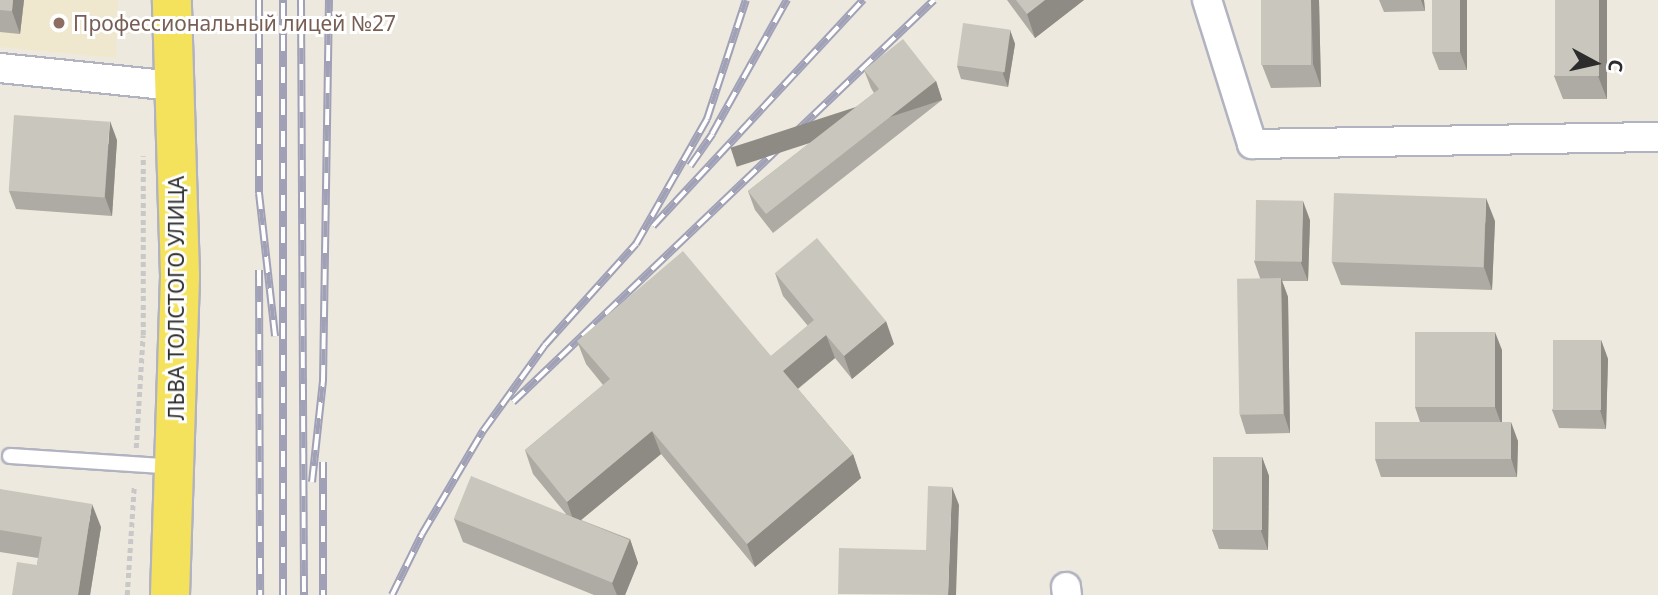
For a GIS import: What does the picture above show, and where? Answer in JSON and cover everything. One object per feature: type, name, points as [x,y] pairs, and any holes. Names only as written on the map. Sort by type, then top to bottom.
[{"type":"main road","name":"ЛЬВА ТОЛСТОГО УЛИЦА","points":[[170,595],[180,276],[172,0]]},
{"type":"street","points":[[1207,0],[1252,144],[1658,137]]},
{"type":"street","points":[[0,68],[175,86]]},
{"type":"lane","points":[[10,456],[175,467]]},
{"type":"path","points":[[136,449],[143,335],[143,146]]},
{"type":"path","points":[[127,595],[134,487]]},
{"type":"shaded area","name":"Профессиональный лицей №27","points":[[0,0],[118,0],[116,58],[0,47]]},
{"type":"building","points":[[0,0],[13,0],[12,11],[0,10]]},
{"type":"building","points":[[1016,0],[1045,0],[1027,14]]},
{"type":"building","points":[[1261,0],[1311,0],[1311,65],[1261,65]]},
{"type":"building","points":[[1432,0],[1460,0],[1460,52],[1432,52]]},
{"type":"building","points":[[1555,0],[1599,0],[1599,76],[1555,76]]},
{"type":"building","points":[[963,23],[1011,30],[1005,72],[957,66]]},
{"type":"building","points":[[903,39],[936,81],[766,214],[748,191],[879,89],[864,70]]},
{"type":"building","points":[[14,115],[110,122],[104,198],[9,191]]},
{"type":"building","points":[[1334,193],[1486,198],[1483,267],[1332,262]]},
{"type":"building","points":[[1256,200],[1303,201],[1302,262],[1255,261]]},
{"type":"building","points":[[817,238],[886,321],[844,356],[826,335],[783,371],[853,454],[747,544],[652,431],[567,502],[525,450],[610,379],[577,341],[683,251],[771,356],[814,320],[775,273]]},
{"type":"building","points":[[1281,278],[1283,414],[1239,415],[1237,279]]},
{"type":"building","points":[[1415,332],[1495,332],[1495,407],[1415,407]]},
{"type":"building","points":[[1553,340],[1601,340],[1601,410],[1553,410]]},
{"type":"building","points":[[1375,422],[1511,422],[1511,459],[1375,459]]},
{"type":"building","points":[[1213,457],[1262,457],[1262,530],[1213,530]]},
{"type":"building","points":[[471,476],[630,540],[612,583],[454,519]]},
{"type":"building","points":[[928,486],[952,487],[948,595],[838,594],[839,548],[926,550]]},
{"type":"building","points":[[0,489],[92,504],[78,595],[12,595],[17,562],[37,565],[42,537],[0,530]]},
{"type":"railway","points":[[259,0],[259,193],[275,336]]},
{"type":"railway","points":[[283,0],[283,595]]},
{"type":"railway","points":[[301,0],[304,595]]},
{"type":"railway","points":[[312,482],[323,381],[329,0]]},
{"type":"railway","points":[[392,595],[422,534],[483,431],[545,345],[636,244],[707,119],[746,0]]},
{"type":"railway","points":[[690,166],[712,134],[787,0]]},
{"type":"railway","points":[[653,226],[863,0]]},
{"type":"railway","points":[[513,402],[934,0]]},
{"type":"railway","points":[[259,270],[260,595]]},
{"type":"railway","points":[[323,462],[323,595]]},
{"type":"place","name":"Профессиональный лицей №27","points":[[59,23]]}]
